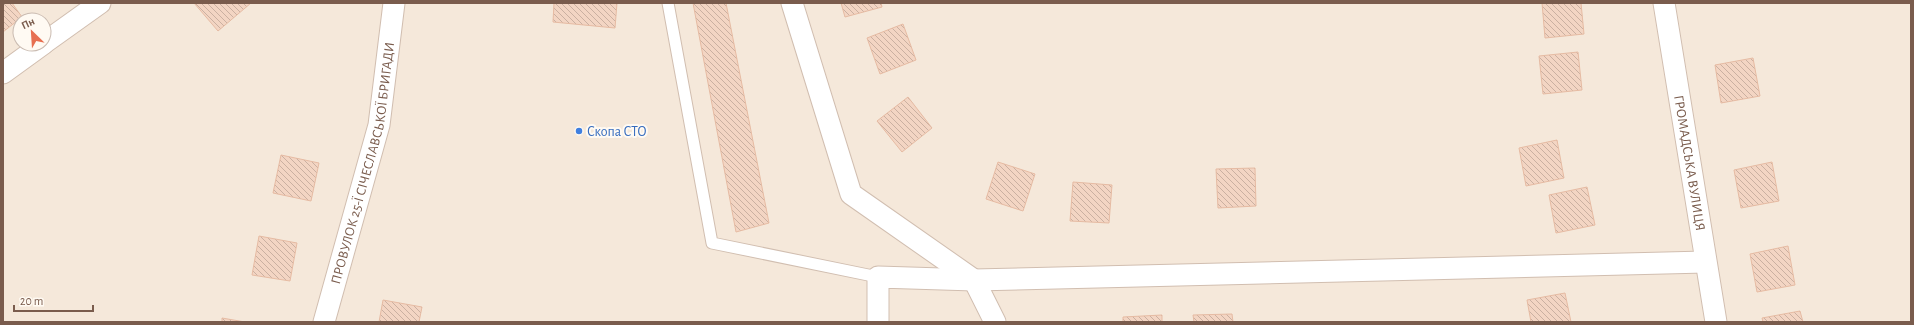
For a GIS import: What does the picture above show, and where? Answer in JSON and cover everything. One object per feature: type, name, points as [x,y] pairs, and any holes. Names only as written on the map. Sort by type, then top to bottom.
[{"type":"street","points":[[52,38],[100,3]]},
{"type":"street","name":"ПРОВУЛОК 25-Ї СІЧЕСЛАВСЬКОЇ БРИГАДИ","points":[[324,322],[379,125],[394,3]]},
{"type":"street","points":[[792,3],[851,194],[974,280],[995,322]]},
{"type":"street","name":"ГРОМАДСЬКА ВУЛИЦЯ","points":[[1664,3],[1716,322]]},
{"type":"street","points":[[3,73],[33,52]]},
{"type":"street","points":[[878,322],[878,277],[974,280],[1706,262]]},
{"type":"lane","points":[[668,3],[712,243],[878,277]]},
{"type":"shaded area","points":[[3,3],[1911,3],[1911,322],[3,322]]},
{"type":"building","points":[[3,3],[12,3],[18,12],[12,12],[12,25],[3,32]]},
{"type":"building","points":[[194,3],[251,3],[218,31]]},
{"type":"building","points":[[554,3],[617,3],[615,28],[553,22]]},
{"type":"building","points":[[693,3],[726,3],[769,223],[736,232]]},
{"type":"building","points":[[841,3],[881,3],[882,7],[845,17]]},
{"type":"building","points":[[1542,3],[1581,3],[1584,34],[1545,38]]},
{"type":"building","points":[[903,24],[916,60],[880,74],[867,38]]},
{"type":"building","points":[[1578,52],[1582,90],[1543,94],[1539,56]]},
{"type":"building","points":[[1753,58],[1760,96],[1721,103],[1715,65]]},
{"type":"building","points":[[908,97],[932,128],[902,152],[877,121]]},
{"type":"building","points":[[1557,140],[1564,178],[1526,186],[1519,148]]},
{"type":"building","points":[[281,155],[319,163],[311,201],[273,193]]},
{"type":"building","points":[[998,162],[1035,174],[1023,211],[986,199]]},
{"type":"building","points":[[1772,162],[1779,201],[1741,208],[1734,170]]},
{"type":"building","points":[[1255,168],[1256,206],[1218,208],[1216,169]]},
{"type":"building","points":[[1073,182],[1112,185],[1109,223],[1070,221]]},
{"type":"building","points":[[1587,187],[1595,225],[1556,233],[1549,195]]},
{"type":"building","points":[[259,236],[297,243],[290,281],[252,275]]},
{"type":"building","points":[[1788,246],[1795,285],[1757,292],[1750,254]]},
{"type":"building","points":[[1565,293],[1571,322],[1531,322],[1527,300]]},
{"type":"building","points":[[383,300],[422,307],[419,322],[379,322]]},
{"type":"building","points":[[1800,311],[1803,322],[1763,322],[1762,318]]},
{"type":"building","points":[[1232,314],[1233,322],[1194,322],[1193,315]]},
{"type":"building","points":[[1162,315],[1162,322],[1123,322],[1123,317]]},
{"type":"building","points":[[222,318],[245,322],[222,322]]},
{"type":"place","name":"Скопа СТО","points":[[579,131]]}]
